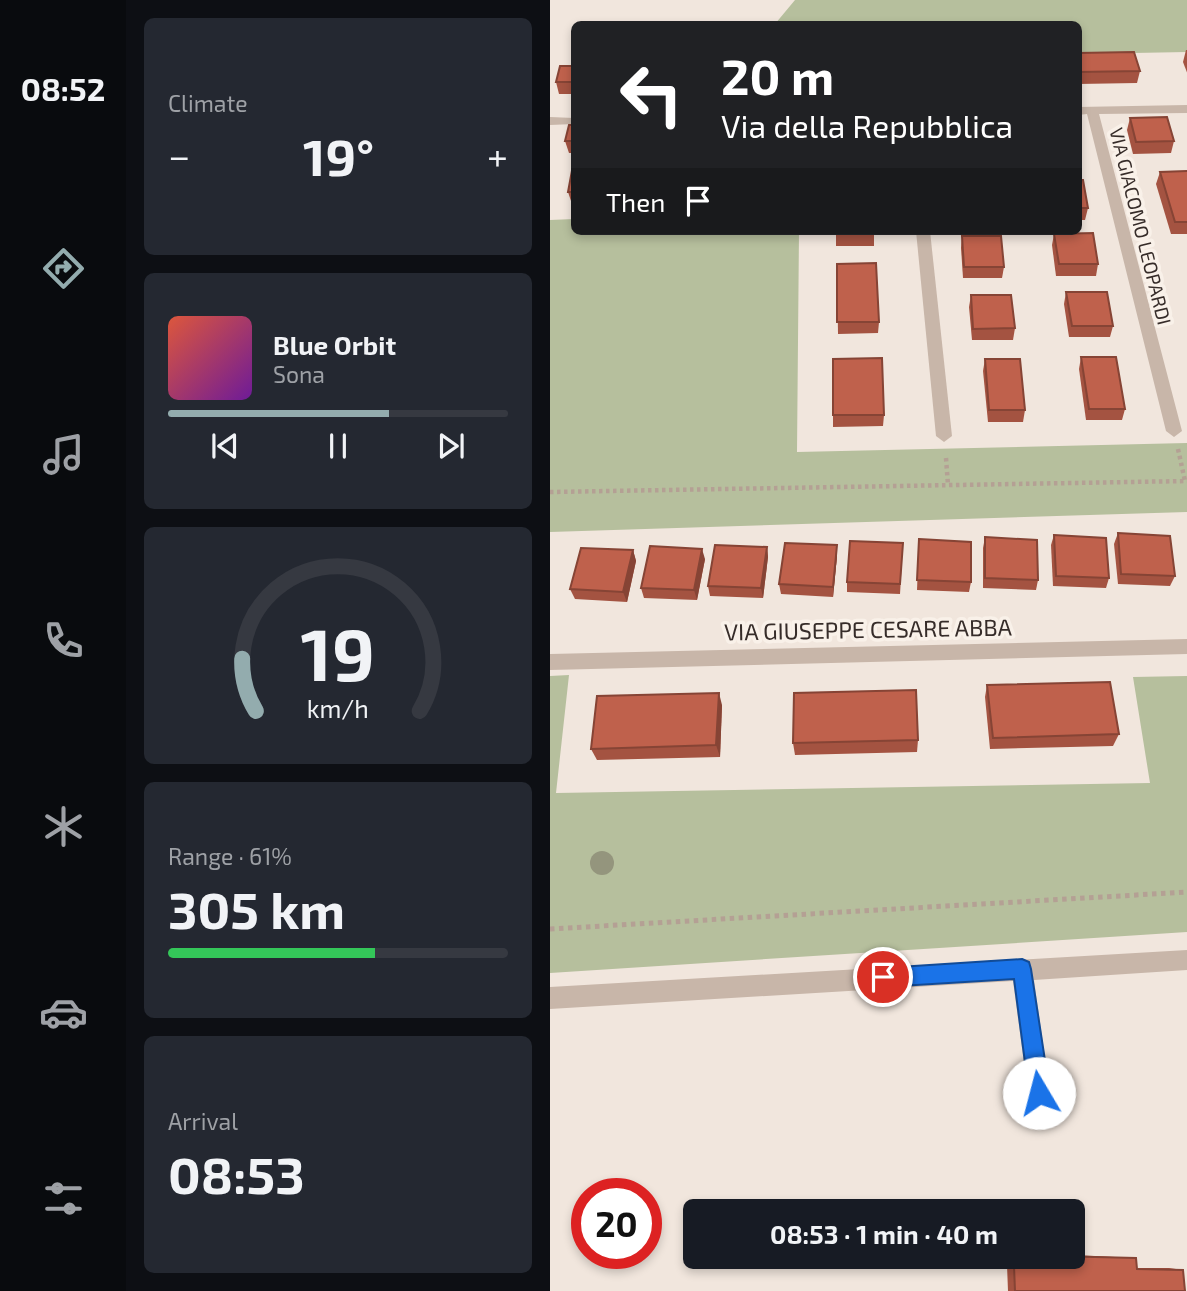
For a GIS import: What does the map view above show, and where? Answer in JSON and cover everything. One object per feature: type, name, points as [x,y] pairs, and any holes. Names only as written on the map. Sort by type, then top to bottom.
[{"type":"street","points":[[1085,111],[1188,109]]},
{"type":"street","name":"VIA GIACOMO LEOPARDI","points":[[1085,111],[1174,431]]},
{"type":"street","points":[[550,121],[571,121]]},
{"type":"street","points":[[923,235],[944,436]]},
{"type":"street","name":"VIA GIUSEPPE CESARE ABBA","points":[[550,662],[1188,646]]},
{"type":"street","points":[[550,998],[1188,960]]},
{"type":"street","points":[[1022,969],[1039,1093]]},
{"type":"path","points":[[550,492],[1186,481],[1174,431]]},
{"type":"path","points":[[550,929],[1188,892]]},
{"type":"green space","points":[[795,0],[1187,0],[1187,52],[1082,54],[1082,21],[778,21]]},
{"type":"green space","points":[[571,219],[571,235],[799,235],[797,452],[1187,443],[1187,512],[550,532],[550,220]]},
{"type":"green space","points":[[569,675],[556,793],[1150,783],[1133,677],[1187,676],[1187,932],[550,973],[550,676]]},
{"type":"building","points":[[1134,52],[1140,71],[1082,72],[1082,53]]},
{"type":"building","points":[[560,66],[571,66],[571,82],[556,82]]},
{"type":"building","points":[[1167,117],[1174,141],[1136,142],[1130,118]]},
{"type":"building","points":[[569,125],[571,125],[571,141],[565,141]]},
{"type":"building","points":[[1188,171],[1188,222],[1175,222],[1160,172]]},
{"type":"building","points":[[1082,180],[1083,180],[1088,208],[1082,208]]},
{"type":"building","points":[[1093,233],[1098,264],[1059,264],[1054,235]]},
{"type":"building","points":[[962,236],[1001,236],[1004,267],[964,267]]},
{"type":"building","points":[[876,263],[879,322],[837,322],[837,264]]},
{"type":"building","points":[[1066,292],[1107,292],[1113,326],[1072,326]]},
{"type":"building","points":[[971,295],[1011,295],[1015,328],[973,329]]},
{"type":"building","points":[[1081,357],[1116,357],[1125,409],[1089,409]]},
{"type":"building","points":[[882,358],[884,415],[833,415],[833,359]]},
{"type":"building","points":[[985,359],[1020,359],[1025,410],[989,410]]},
{"type":"building","points":[[1118,533],[1170,536],[1175,576],[1121,574]]},
{"type":"building","points":[[1054,535],[1106,538],[1109,578],[1056,576]]},
{"type":"building","points":[[985,537],[1037,540],[1038,580],[985,578]]},
{"type":"building","points":[[919,539],[971,542],[971,582],[917,580]]},
{"type":"building","points":[[850,541],[903,543],[900,584],[847,582]]},
{"type":"building","points":[[785,543],[837,545],[833,587],[779,584]]},
{"type":"building","points":[[715,545],[767,547],[761,588],[708,586]]},
{"type":"building","points":[[650,546],[702,549],[694,590],[641,588]]},
{"type":"building","points":[[581,548],[633,550],[623,592],[570,589]]},
{"type":"building","points":[[1110,682],[1119,734],[993,738],[987,685]]},
{"type":"building","points":[[916,690],[918,740],[793,743],[794,693]]},
{"type":"building","points":[[719,693],[716,745],[591,749],[597,696]]},
{"type":"building","points":[[1085,1257],[1136,1258],[1137,1269],[1183,1270],[1185,1291],[1015,1291],[1014,1269],[1085,1269]]},
{"type":"route","points":[[883,977],[1022,969],[1039,1093]]}]
